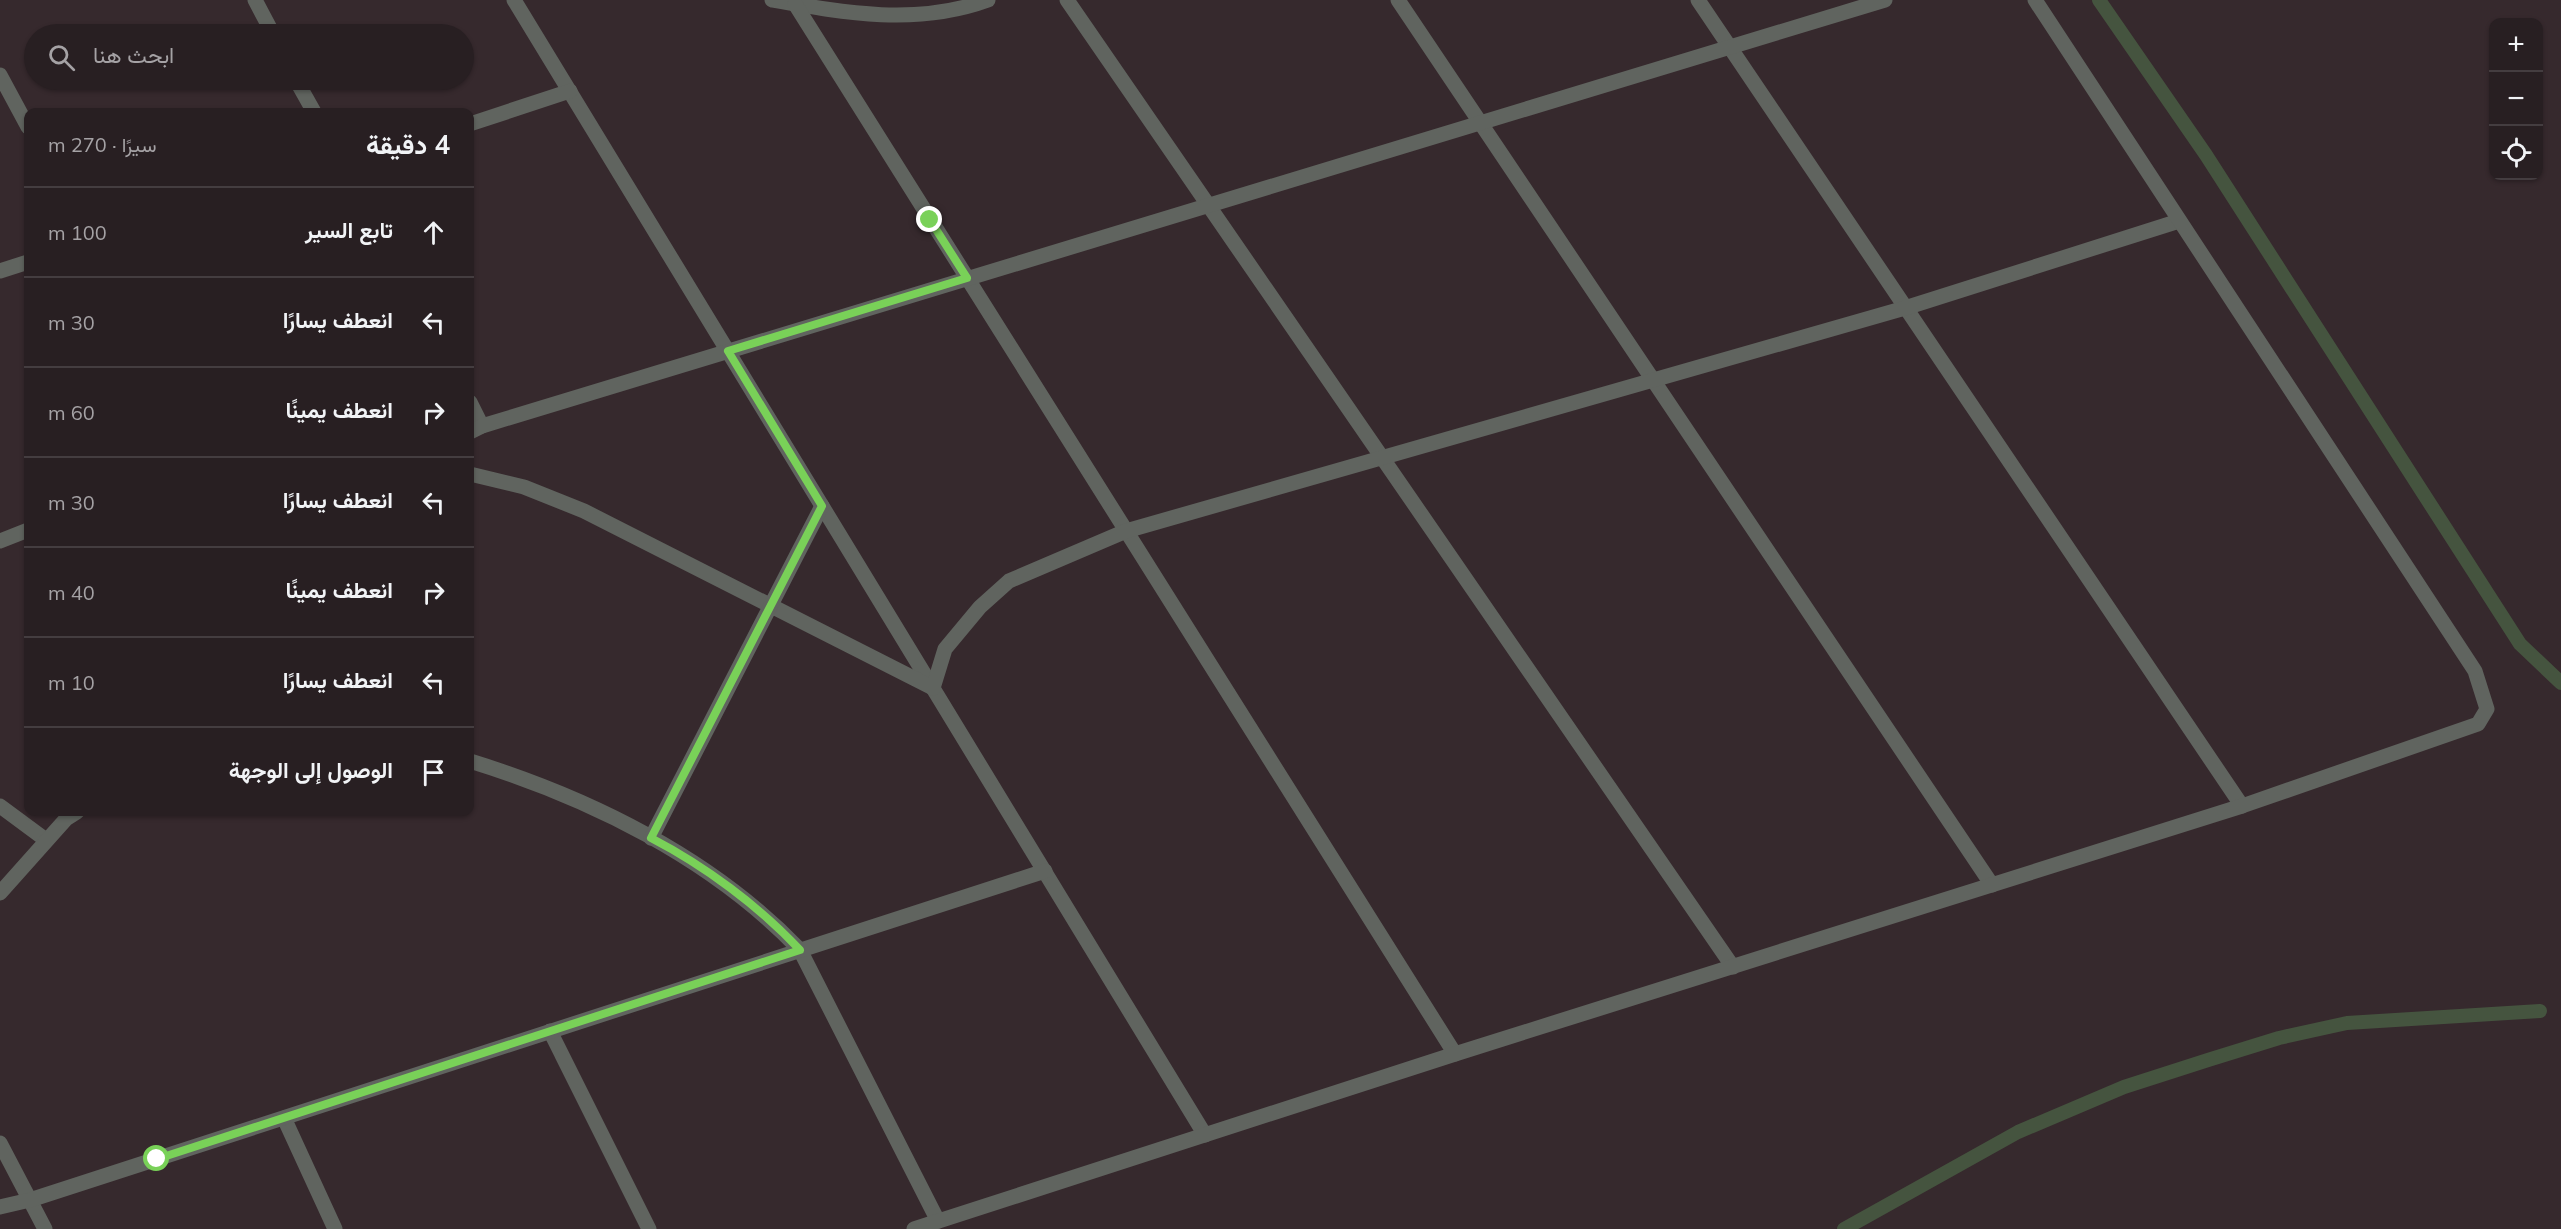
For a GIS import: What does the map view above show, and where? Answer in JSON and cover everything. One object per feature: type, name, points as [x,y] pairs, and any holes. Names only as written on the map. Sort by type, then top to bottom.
[{"type":"street","points":[[255,0],[268,24]]},
{"type":"street","points":[[514,0],[1205,1135]]},
{"type":"street","points":[[772,0],[893,17],[933,14],[988,0]]},
{"type":"street","points":[[1067,0],[1733,967]]},
{"type":"street","points":[[1398,0],[1992,885]]},
{"type":"street","points":[[1698,0],[2242,806]]},
{"type":"street","points":[[476,429],[1885,0]]},
{"type":"street","points":[[914,1229],[1455,1054],[2242,806],[2478,724],[2487,709],[2475,671],[2035,0]]},
{"type":"street","points":[[795,4],[1455,1054]]},
{"type":"street","points":[[0,75],[24,120]]},
{"type":"street","points":[[302,90],[312,108]]},
{"type":"street","points":[[474,123],[570,91]]},
{"type":"street","points":[[933,688],[945,649],[980,607],[1009,581],[1126,531],[1652,378],[1905,308],[2179,221]]},
{"type":"street","points":[[0,271],[24,263]]},
{"type":"street","points":[[474,475],[524,487],[584,511],[933,688]]},
{"type":"street","points":[[651,838],[822,506]]},
{"type":"street","points":[[0,541],[24,532]]},
{"type":"street","points":[[474,762],[512,774],[599,811],[681,854],[781,930],[800,950],[939,1221]]},
{"type":"street","points":[[0,806],[46,840]]},
{"type":"street","points":[[0,893],[46,840],[73,816]]},
{"type":"street","points":[[0,1207],[30,1200],[1045,871]]},
{"type":"street","points":[[550,1031],[649,1229]]},
{"type":"street","points":[[284,1118],[334,1229]]},
{"type":"street","points":[[0,1143],[45,1229]]},
{"type":"waterway","points":[[2099,0],[2206,155],[2520,644],[2561,683]]},
{"type":"waterway","points":[[1844,1229],[2018,1132],[2124,1087],[2208,1060],[2279,1038],[2347,1023],[2540,1011]]},
{"type":"route","points":[[157,1159],[800,950],[781,930],[745,901],[681,854],[651,838],[822,506],[728,351],[967,278],[930,220]]}]
